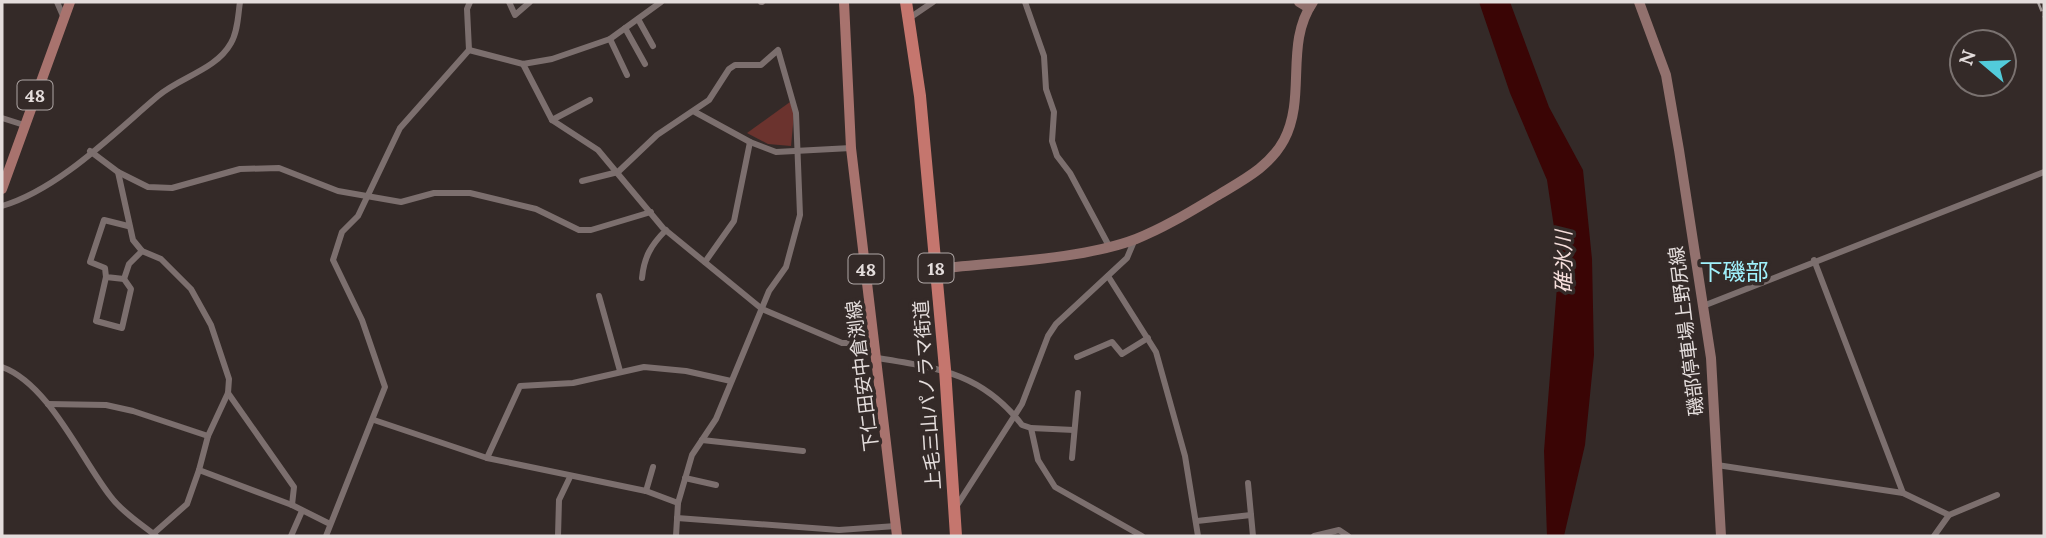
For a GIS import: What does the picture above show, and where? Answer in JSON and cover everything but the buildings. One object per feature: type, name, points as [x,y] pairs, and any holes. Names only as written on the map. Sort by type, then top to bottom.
[{"type":"highway","name":"上毛三山パノラマ街道","points":[[906,2],[911,17],[936,269],[956,536]]},
{"type":"main road","name":"48","points":[[2,189],[70,2]]},
{"type":"main road","name":"下仁田安中倉渕線","points":[[844,2],[850,148],[897,531]]},
{"type":"main road","points":[[936,269],[1109,246],[1135,239],[1182,217],[1270,161],[1292,121],[1299,28],[1311,5],[1299,2]]},
{"type":"main road","name":"磯部停車場上野尻線","points":[[1639,2],[1670,91],[1711,358],[1721,536]]},
{"type":"street","points":[[57,2],[64,18]]},
{"type":"street","points":[[2,206],[43,189],[90,151],[126,127],[160,94],[220,57],[231,44],[240,2]]},
{"type":"street","points":[[326,536],[385,387],[362,320],[333,260],[342,232],[358,216],[400,128],[469,50],[467,9],[470,2]]},
{"type":"street","points":[[509,2],[515,15],[530,2]]},
{"type":"street","points":[[469,50],[523,64],[552,59],[610,39],[661,2]]},
{"type":"street","points":[[911,17],[933,2]]},
{"type":"street","points":[[1026,2],[1045,56],[1046,89],[1054,112],[1052,141],[1057,156],[1070,173],[1109,246]]},
{"type":"street","points":[[638,19],[653,46]]},
{"type":"street","points":[[625,28],[645,64]]},
{"type":"street","points":[[610,39],[627,75]]},
{"type":"street","points":[[582,181],[618,172],[657,135],[695,112],[709,100],[729,69],[743,63],[761,65],[778,50],[796,113],[795,153],[800,215],[786,267],[769,291],[716,419],[692,454],[678,503],[676,536]]},
{"type":"street","points":[[523,64],[552,120],[598,150],[666,230],[762,309],[842,343],[876,343]]},
{"type":"street","points":[[552,120],[590,100]]},
{"type":"street","points":[[695,112],[766,149],[795,153],[850,148]]},
{"type":"street","points":[[2,118],[24,125]]},
{"type":"street","points":[[705,262],[734,220],[750,142]]},
{"type":"street","points":[[90,151],[118,173],[148,187],[172,188],[240,169],[279,168],[338,191],[401,202],[434,193],[470,193],[536,209],[579,230],[591,230],[651,212]]},
{"type":"street","points":[[1703,306],[1814,260],[2044,172]]},
{"type":"street","points":[[2,368],[14,372],[48,404],[113,500],[155,535],[187,504],[208,436],[228,393],[229,379],[203,307],[191,289],[161,259],[142,251],[133,240],[118,173]]},
{"type":"street","points":[[106,277],[124,279],[131,289],[122,328],[96,321],[106,277],[105,268],[90,262],[104,220],[128,226]]},
{"type":"street","points":[[642,278],[651,245],[666,230]]},
{"type":"street","points":[[954,511],[1015,416],[1056,324],[1127,258],[1135,239]]},
{"type":"street","points":[[124,279],[129,264],[142,251]]},
{"type":"street","points":[[1814,260],[1903,494]]},
{"type":"street","points":[[1108,276],[1156,352],[1185,456],[1198,536]]},
{"type":"street","points":[[599,296],[620,372]]},
{"type":"street","points":[[1077,357],[1112,342],[1122,354],[1147,338]]},
{"type":"street","points":[[877,358],[945,369],[972,380],[1022,425],[1031,428],[1074,430]]},
{"type":"street","points":[[486,458],[520,386],[573,383],[644,367],[731,381]]},
{"type":"street","points":[[228,393],[293,487],[292,505]]},
{"type":"street","points":[[1072,458],[1078,393]]},
{"type":"street","points":[[48,404],[106,405],[133,411],[208,436]]},
{"type":"street","points":[[374,420],[486,458],[646,491],[678,503]]},
{"type":"street","points":[[1031,428],[1038,460],[1055,487],[1142,536]]},
{"type":"street","points":[[702,440],[803,452]]},
{"type":"street","points":[[1717,465],[1903,494],[1949,515]]},
{"type":"street","points":[[646,491],[653,467]]},
{"type":"street","points":[[199,470],[292,505],[330,524]]},
{"type":"street","points":[[558,536],[559,500],[570,477]]},
{"type":"street","points":[[685,478],[716,485]]},
{"type":"street","points":[[1248,483],[1253,536]]},
{"type":"street","points":[[1934,536],[1949,515],[1997,495]]},
{"type":"street","points":[[291,536],[302,511]]},
{"type":"street","points":[[1197,521],[1251,516]]},
{"type":"street","points":[[677,518],[839,530],[897,531]]},
{"type":"street","points":[[1314,536],[1339,530],[1349,536]]},
{"type":"shaded area","points":[[790,102],[794,114],[791,146],[768,144],[747,133]]},
{"type":"water","name":"碓氷川","points":[[1479,2],[1510,2],[1549,107],[1583,170],[1592,259],[1594,355],[1585,445],[1564,536],[1547,536],[1544,451],[1559,261],[1547,180],[1510,93]]},
{"type":"railway","points":[[2038,2],[2044,17]]},
{"type":"district","name":"下磯部","points":[[1734,271]]}]
